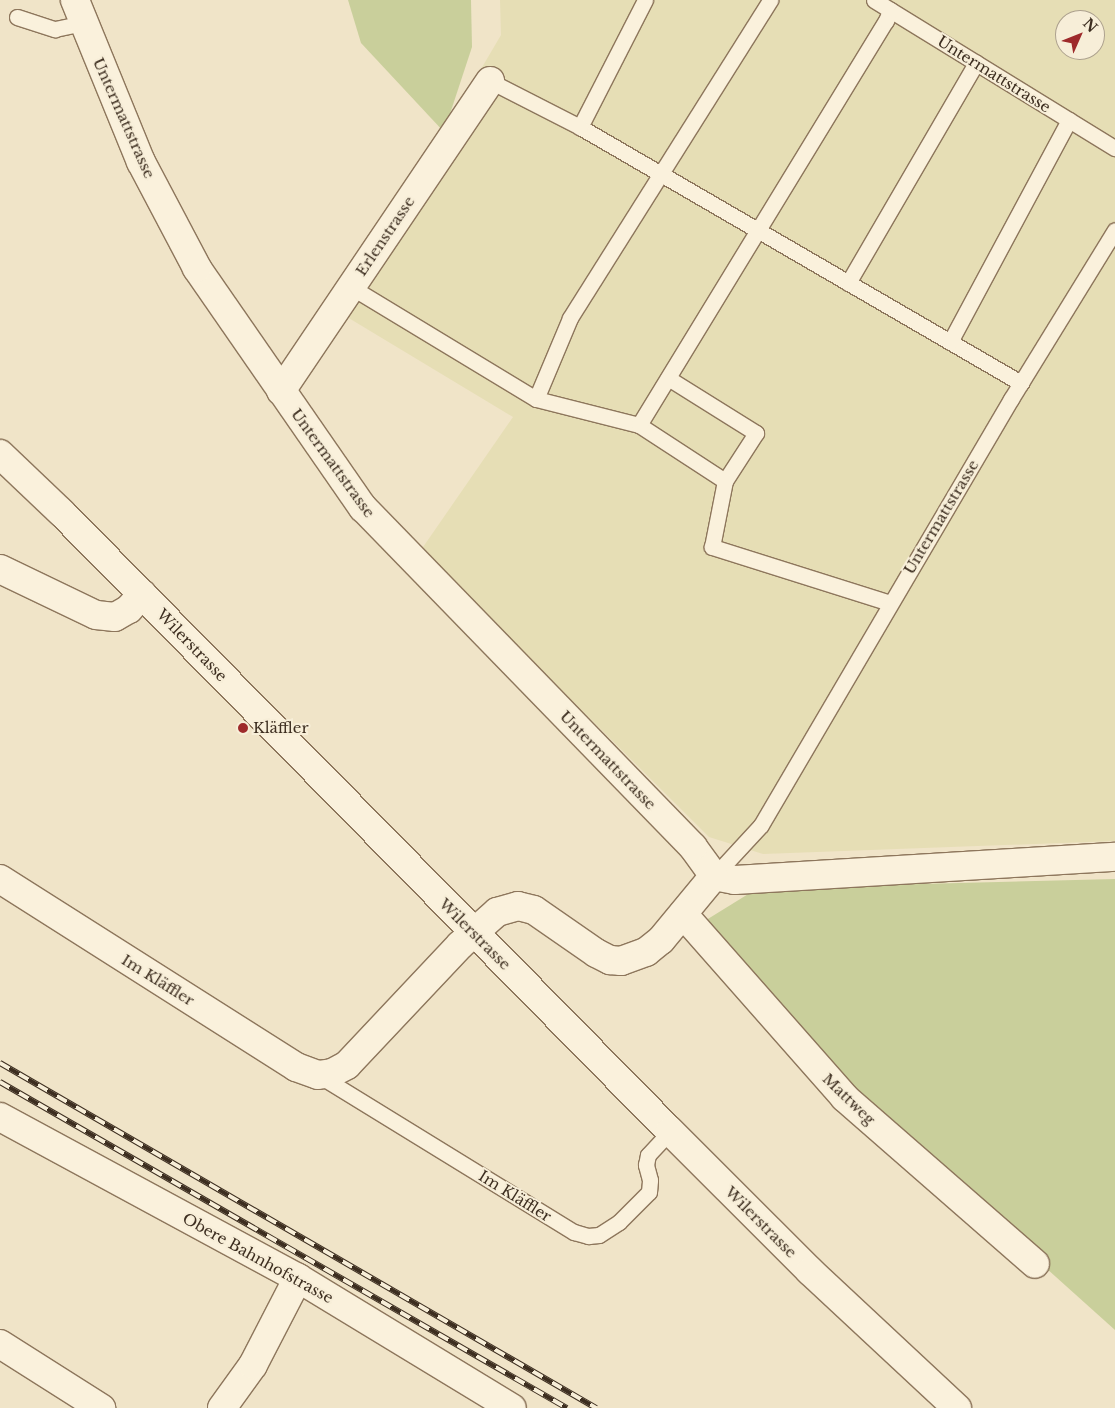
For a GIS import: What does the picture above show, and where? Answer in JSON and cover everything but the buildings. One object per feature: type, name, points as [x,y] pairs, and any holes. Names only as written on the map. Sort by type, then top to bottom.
[{"type":"street","name":"Untermattstrasse","points":[[79,11],[141,162],[197,268],[363,508],[693,847],[714,876],[660,940],[646,952],[621,961],[610,960],[596,953],[534,910],[518,906],[497,912],[473,933]]},
{"type":"street","name":"Erlenstrasse","points":[[281,391],[490,81]]},
{"type":"street","name":"Wilerstrasse","points":[[0,454],[142,594],[473,933],[810,1271],[958,1408]]},
{"type":"street","points":[[0,569],[96,615],[115,617],[129,609],[142,594]]},
{"type":"street","points":[[714,876],[735,880],[1115,857]]},
{"type":"street","name":"Im Kläffler","points":[[0,880],[296,1067],[318,1075]]},
{"type":"street","name":"Mattweg","points":[[682,914],[845,1098],[1035,1264]]},
{"type":"street","points":[[318,1075],[332,1073],[347,1065],[473,933]]},
{"type":"street","name":"Obere Bahnhofstrasse","points":[[0,1118],[298,1278],[512,1408]]},
{"type":"street","points":[[222,1408],[252,1365],[298,1278]]},
{"type":"street","points":[[0,1344],[100,1408]]},
{"type":"lane","points":[[580,127],[645,0]]},
{"type":"lane","points":[[536,399],[570,318],[770,0]]},
{"type":"lane","name":"Untermattstrasse","points":[[874,0],[1115,148]]},
{"type":"lane","points":[[639,425],[886,22],[890,10]]},
{"type":"lane","points":[[17,17],[55,30],[79,11]]},
{"type":"lane","points":[[848,283],[976,63]]},
{"type":"lane","points":[[490,81],[580,127],[1021,384]]},
{"type":"lane","points":[[950,342],[1069,120]]},
{"type":"lane","name":"Untermattstrasse","points":[[714,876],[761,825],[890,603],[1115,230]]},
{"type":"lane","points":[[351,287],[536,399],[639,425],[725,481]]},
{"type":"lane","points":[[668,378],[756,433],[725,481],[712,548],[890,603]]},
{"type":"lane","name":"Im Kläffler","points":[[318,1075],[574,1232],[588,1236],[599,1234],[619,1222],[649,1192],[650,1180],[646,1165],[648,1155],[670,1131]]},
{"type":"shaded area","points":[[500,0],[1115,0],[1115,841],[763,854],[709,837],[421,550],[513,417],[347,317],[444,132],[501,35]]},
{"type":"green space","points":[[348,0],[471,0],[472,47],[444,132],[361,43]]},
{"type":"green space","points":[[1115,879],[1115,1330],[948,1180],[690,930],[758,888]]},
{"type":"railway","points":[[0,1063],[596,1408]]},
{"type":"railway","points":[[0,1082],[567,1408]]},
{"type":"place","name":"Kläffler","points":[[243,728]]}]
